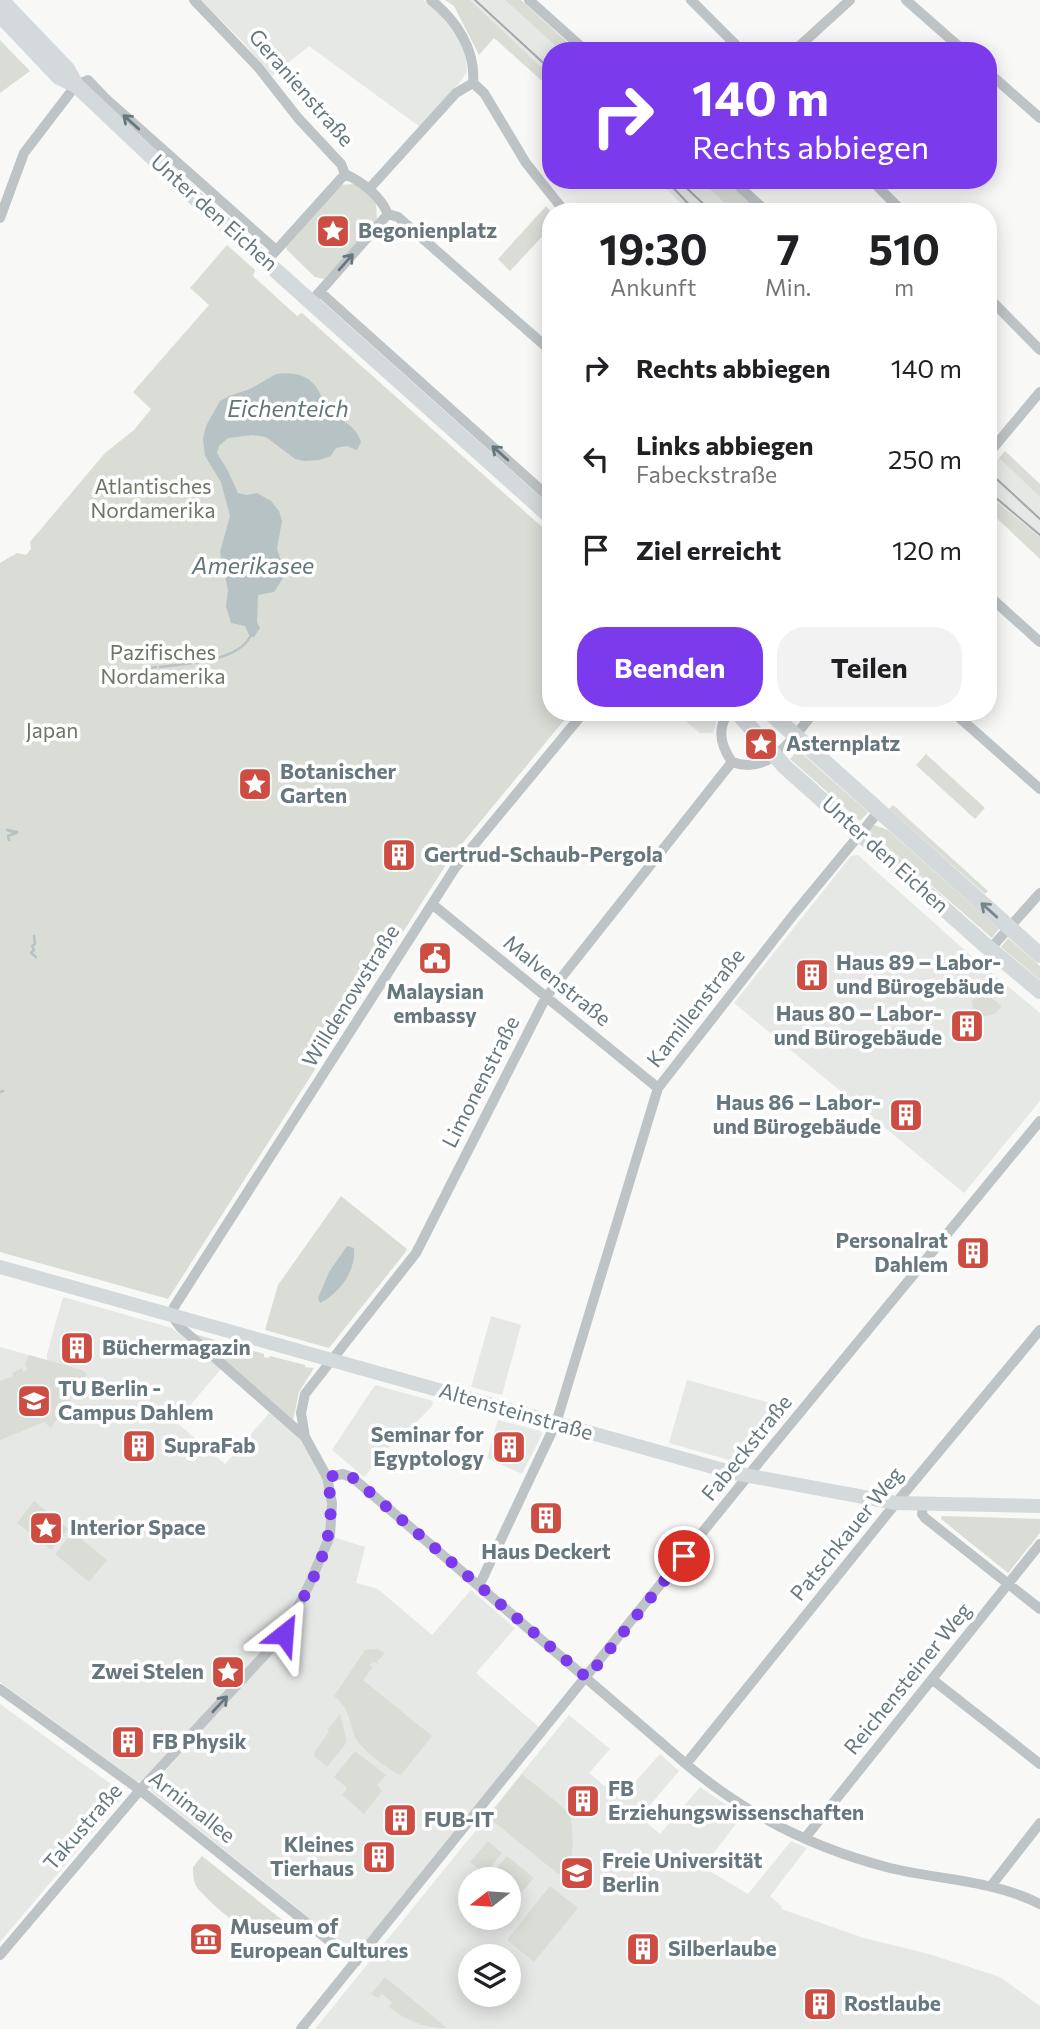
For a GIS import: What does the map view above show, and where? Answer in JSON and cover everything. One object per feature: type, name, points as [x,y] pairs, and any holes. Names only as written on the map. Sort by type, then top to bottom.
[{"type":"main road","points":[[1,0],[67,69],[76,85]]},
{"type":"main road","points":[[0,15],[59,77],[76,85]]},
{"type":"main road","name":"Unter den Eichen","points":[[76,85],[206,209],[271,256],[542,509]]},
{"type":"main road","name":"Unter den Eichen","points":[[745,721],[775,756],[860,834],[1040,991]]},
{"type":"main road","name":"Unter den Eichen","points":[[779,721],[1040,955]]},
{"type":"main road","name":"Altensteinstraße","points":[[0,1267],[748,1476],[896,1503],[1040,1507]]},
{"type":"street","name":"Geranienstraße","points":[[194,0],[258,67],[298,118],[341,164],[345,174]]},
{"type":"street","points":[[431,0],[461,34],[471,57],[472,83],[484,93],[526,163],[542,183]]},
{"type":"street","points":[[529,0],[576,42]]},
{"type":"street","points":[[691,0],[733,42]]},
{"type":"street","points":[[804,42],[850,0]]},
{"type":"street","points":[[906,0],[954,42]]},
{"type":"street","points":[[997,80],[1040,118]]},
{"type":"street","points":[[369,189],[456,93],[472,83]]},
{"type":"street","points":[[0,218],[3,193],[24,153],[76,85]]},
{"type":"street","points":[[271,256],[345,174],[358,179],[369,189],[383,203],[388,214]]},
{"type":"street","points":[[547,189],[558,203]]},
{"type":"street","points":[[742,189],[757,203]]},
{"type":"street","points":[[880,189],[893,203]]},
{"type":"street","points":[[315,297],[388,214]]},
{"type":"street","points":[[388,214],[398,216],[542,343]]},
{"type":"street","name":"Unter den Eichen","points":[[315,297],[542,490]]},
{"type":"street","points":[[997,306],[1040,350]]},
{"type":"street","points":[[997,443],[1040,392]]},
{"type":"street","points":[[997,603],[1040,642]]},
{"type":"street","name":"Willdenowstraße","points":[[172,1316],[174,1307],[455,868],[577,721]]},
{"type":"street","points":[[724,721],[721,740],[732,762],[739,764],[763,763],[775,756],[807,721]]},
{"type":"street","points":[[963,721],[1040,789]]},
{"type":"street","name":"Limonenstraße","points":[[304,1437],[301,1413],[305,1394],[416,1253],[546,997],[732,762]]},
{"type":"street","name":"Kamillenstraße","points":[[478,1586],[555,1423],[658,1088],[879,811]]},
{"type":"street","points":[[990,949],[1040,892]]},
{"type":"street","name":"Malvenstraße","points":[[432,904],[658,1088]]},
{"type":"street","name":"Fabeckstraße","points":[[301,2029],[748,1476],[1040,1121]]},
{"type":"street","points":[[172,1316],[187,1334],[304,1437],[327,1477],[344,1474],[353,1478],[713,1787],[740,1805],[805,1838],[856,1858],[890,1868],[991,1886],[1040,1904]]},
{"type":"street","name":"Patschkauer Weg","points":[[686,1764],[896,1503],[1040,1330]]},
{"type":"street","name":"Takustraße","points":[[0,1955],[140,1790],[284,1634],[330,1536],[332,1503],[327,1477]]},
{"type":"street","points":[[923,1504],[922,1514],[925,1518],[1040,1609]]},
{"type":"street","name":"Reichensteiner Weg","points":[[805,1838],[1040,1544]]},
{"type":"street","points":[[933,1680],[1040,1764]]},
{"type":"street","name":"Arnimallee","points":[[0,1689],[140,1790],[356,1962]]},
{"type":"street","points":[[991,1886],[1040,1823]]},
{"type":"shaded area","points":[[201,0],[424,0],[435,8],[458,38],[465,50],[467,71],[420,127],[309,46],[272,76]]},
{"type":"shaded area","points":[[470,0],[505,0],[551,42],[542,42],[542,68]]},
{"type":"shaded area","points":[[667,189],[710,189],[724,203],[680,203]]},
{"type":"shaded area","points":[[999,458],[1040,497],[1040,537],[997,502]]},
{"type":"shaded area","points":[[686,721],[716,721],[713,733],[700,733]]},
{"type":"shaded area","points":[[858,855],[1040,1013],[1040,1101],[964,1193],[734,1003],[851,856]]},
{"type":"shaded area","points":[[63,1297],[172,1328],[221,1369],[176,1422],[225,1464],[270,1412],[302,1441],[323,1479],[328,1498],[323,1544],[276,1637],[141,1782],[0,1682],[0,1347],[47,1360]]},
{"type":"shaded area","points":[[491,1316],[521,1325],[502,1395],[471,1387]]},
{"type":"shaded area","points":[[687,1380],[788,1408],[743,1464],[669,1443]]},
{"type":"shaded area","points":[[375,1385],[433,1401],[432,1406],[394,1446],[392,1444],[364,1477],[332,1450]]},
{"type":"shaded area","points":[[498,1420],[540,1431],[542,1434],[522,1474],[487,1458]]},
{"type":"shaded area","points":[[333,1537],[365,1547],[356,1583],[378,1589],[432,1635],[471,1590],[515,1628],[476,1673],[540,1728],[358,1954],[354,1954],[150,1788],[286,1637],[327,1557]]},
{"type":"shaded area","points":[[0,1704],[125,1794],[0,1942]]},
{"type":"shaded area","name":"Freie Universität Berlin","points":[[569,1715],[610,1749],[589,1773],[620,1799],[660,1754],[679,1771],[640,1817],[660,1834],[700,1787],[742,1816],[703,1867],[748,1894],[791,1841],[807,1848],[770,1896],[781,1909],[864,1938],[929,1954],[1000,1977],[1040,2006],[1040,2029],[315,2029]]},
{"type":"green space","points":[[445,0],[470,0],[542,68],[542,81],[494,38],[479,55],[454,6]]},
{"type":"green space","points":[[505,0],[521,0],[567,42],[551,42]]},
{"type":"green space","points":[[0,40],[30,71],[0,93]]},
{"type":"green space","points":[[356,184],[376,202],[377,221],[324,279],[315,277],[287,250],[286,242],[337,185]]},
{"type":"green space","points":[[710,189],[734,189],[750,203],[724,203]]},
{"type":"green space","points":[[542,210],[542,237],[510,271],[498,259]]},
{"type":"green space","name":"Botanischer Garten","points":[[227,245],[255,270],[253,276],[297,316],[302,313],[542,527],[542,721],[564,721],[451,857],[168,1299],[0,1252],[0,563],[17,553],[26,555],[31,549],[30,542],[105,453],[134,430],[151,409],[133,392],[209,305],[190,288]]},
{"type":"green space","points":[[1005,451],[1040,484],[1040,497],[999,458]]},
{"type":"green space","points":[[997,502],[1040,537],[1040,559],[997,519]]},
{"type":"green space","points":[[798,750],[868,812],[860,821],[790,759]]},
{"type":"green space","points":[[926,754],[985,808],[975,819],[916,765]]},
{"type":"green space","points":[[893,805],[988,891],[985,894],[889,809]]},
{"type":"green space","points":[[874,825],[888,830],[999,929],[992,938],[876,837],[869,830]]},
{"type":"green space","points":[[1008,938],[1040,966],[1040,980],[1001,947]]},
{"type":"green space","points":[[980,989],[1002,1006],[995,1014],[982,1017],[973,1009],[972,1001]]},
{"type":"green space","points":[[341,1196],[407,1249],[329,1348],[265,1330],[278,1285]]},
{"type":"green space","points":[[191,1333],[264,1354],[264,1357],[270,1356],[314,1368],[299,1392],[293,1421],[211,1350],[209,1345],[207,1347]]},
{"type":"green space","name":"TU Berlin - Campus Dahlem","points":[[29,1355],[82,1370],[87,1374],[51,1428],[44,1422],[0,1440],[0,1381],[13,1376],[12,1373],[22,1368],[23,1372],[27,1370],[25,1364]]},
{"type":"green space","points":[[34,1501],[68,1529],[51,1550],[17,1523]]},
{"type":"green space","points":[[942,1516],[1040,1519],[1040,1533],[1008,1573],[941,1519]]},
{"type":"green space","points":[[73,1532],[107,1560],[89,1582],[55,1554]]},
{"type":"green space","points":[[378,1649],[385,1653],[377,1662],[380,1665],[373,1662],[370,1665],[373,1667],[363,1680],[432,1736],[401,1775],[382,1764],[361,1746],[354,1735],[346,1710],[334,1696],[365,1650]]},
{"type":"green space","points":[[340,1714],[347,1742],[327,1767],[314,1756],[315,1751]]},
{"type":"green space","points":[[355,1751],[386,1775],[377,1785],[382,1791],[364,1814],[342,1795],[347,1788],[334,1777]]},
{"type":"green space","points":[[522,1774],[569,1814],[572,1850],[570,1865],[563,1873],[558,1874],[488,1817]]},
{"type":"green space","points":[[488,1841],[502,1853],[491,1867],[476,1867],[470,1862]]},
{"type":"green space","points":[[202,1856],[286,1923],[272,1932],[259,1934],[249,1931],[222,1912],[195,1884],[193,1867]]},
{"type":"green space","points":[[507,1856],[520,1867],[497,1867]]},
{"type":"green space","points":[[522,1868],[534,1878],[522,1892]]},
{"type":"green space","points":[[550,1886],[578,1908],[534,1962],[521,1951],[521,1944],[512,1944],[507,1940],[515,1930],[522,1930],[522,1921]]},
{"type":"green space","points":[[385,1977],[447,2028],[431,2027],[409,2020],[389,2007],[392,2002],[382,1994],[378,1998],[371,1994]]},
{"type":"water","points":[[276,374],[293,374],[308,379],[316,387],[328,409],[352,428],[361,442],[357,450],[347,446],[336,448],[331,456],[304,461],[295,459],[266,437],[253,435],[228,438],[219,446],[217,453],[238,493],[257,493],[271,501],[279,511],[282,521],[277,549],[283,578],[274,592],[258,595],[257,622],[260,628],[254,637],[250,637],[245,626],[231,623],[226,606],[228,590],[220,552],[230,516],[221,482],[205,456],[203,438],[206,426],[220,401],[250,389]]},
{"type":"water","points":[[347,1246],[354,1248],[349,1273],[340,1287],[320,1303],[318,1298],[329,1272]]},
{"type":"waterway","points":[[160,667],[210,660],[234,652],[250,637]]},
{"type":"waterway","points":[[147,669],[156,667]]},
{"type":"waterway","points":[[136,673],[144,670]]},
{"type":"waterway","points":[[126,677],[131,675]]},
{"type":"waterway","points":[[9,840],[8,836],[16,833],[7,830],[17,832]]},
{"type":"waterway","points":[[34,936],[34,950],[31,953],[36,957]]},
{"type":"tram line","points":[[475,0],[542,62]]},
{"type":"tram line","points":[[674,189],[688,203]]},
{"type":"tram line","points":[[688,189],[702,203]]},
{"type":"tram line","points":[[997,479],[1040,519]]},
{"type":"tram line","points":[[997,499],[1040,535]]},
{"type":"place","name":"Begonienplatz","points":[[333,231]]},
{"type":"place","name":"Asternplatz","points":[[761,744]]},
{"type":"place","name":"Botanischer Garten","points":[[255,784]]},
{"type":"place","name":"Gertrud-Schaub-Pergola","points":[[399,855]]},
{"type":"place","name":"Malaysian embassy","points":[[435,958]]},
{"type":"place","name":"Haus 89 – Labor- und Bürogebäude","points":[[812,975]]},
{"type":"place","name":"Haus 80 – Labor- und Bürogebäude","points":[[967,1026]]},
{"type":"place","name":"Haus 86 – Labor- und Bürogebäude","points":[[906,1115]]},
{"type":"place","name":"Personalrat Dahlem","points":[[973,1253]]},
{"type":"place","name":"Büchermagazin","points":[[77,1348]]},
{"type":"place","name":"TU Berlin - Campus Dahlem","points":[[34,1401]]},
{"type":"place","name":"SupraFab","points":[[139,1446]]},
{"type":"place","name":"Seminar for Egyptology","points":[[509,1447]]},
{"type":"place","name":"Haus Deckert","points":[[546,1518]]},
{"type":"place","name":"Interior Space","points":[[46,1528]]},
{"type":"place","name":"Zwei Stelen","points":[[228,1672]]},
{"type":"place","name":"FB Physik","points":[[128,1742]]},
{"type":"place","name":"FB Erziehungswissenschaften","points":[[583,1801]]},
{"type":"place","name":"FUB-IT","points":[[400,1820]]},
{"type":"place","name":"Kleines Tierhaus","points":[[379,1857]]},
{"type":"place","name":"Freie Universität Berlin","points":[[577,1873]]},
{"type":"place","name":"Museum of European Cultures","points":[[206,1939]]},
{"type":"place","name":"Silberlaube","points":[[643,1949]]},
{"type":"place","name":"Rostlaube","points":[[820,2004]]},
{"type":"route","points":[[284,1634],[316,1571],[330,1536],[332,1503],[327,1477],[341,1474],[353,1478],[587,1678],[684,1556]]},
{"type":"water label","name":"Eichenteich","points":[[288,409]]},
{"type":"water label","name":"Amerikasee","points":[[253,566]]},
{"type":"park label","name":"Atlantisches Nordamerika","points":[[153,499]]},
{"type":"park label","name":"Pazifisches Nordamerika","points":[[163,665]]},
{"type":"park label","name":"Japan","points":[[52,731]]}]
